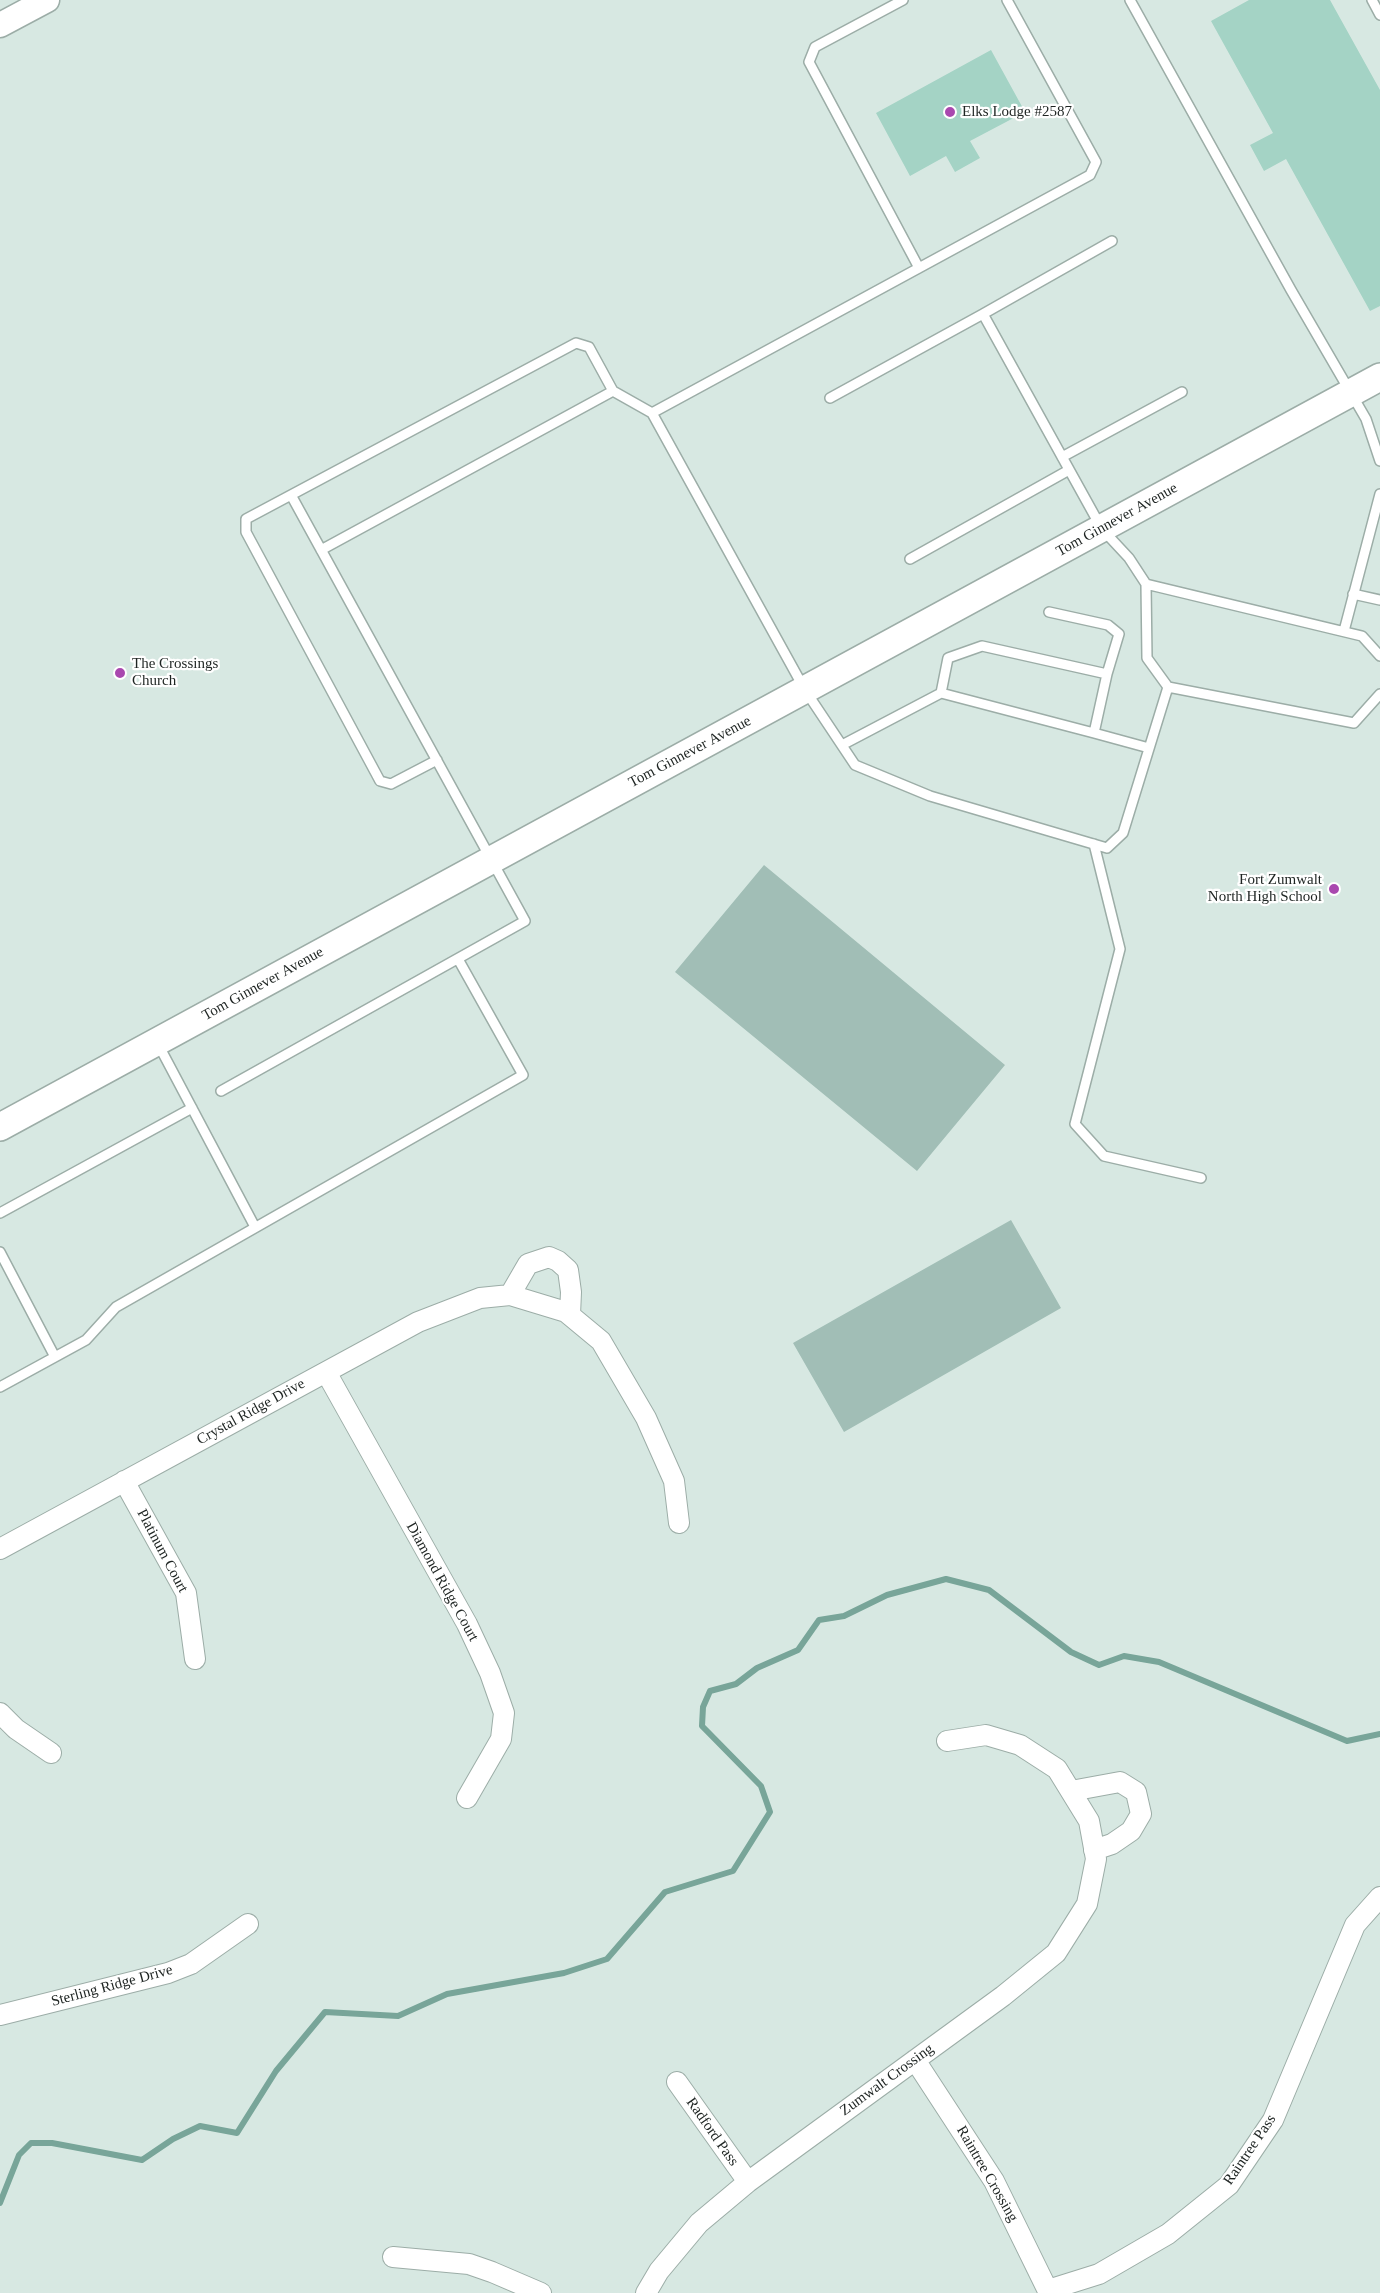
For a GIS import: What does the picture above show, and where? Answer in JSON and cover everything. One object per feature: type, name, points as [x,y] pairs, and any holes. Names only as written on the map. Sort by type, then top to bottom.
[{"type":"main road","name":"Tom Ginnever Avenue","points":[[0,1127],[1380,377]]},
{"type":"street","points":[[0,25],[47,0]]},
{"type":"street","points":[[510,1295],[528,1264],[549,1257],[568,1270],[571,1292],[570,1315]]},
{"type":"street","name":"Crystal Ridge Drive","points":[[0,1549],[418,1322],[480,1298],[510,1295],[566,1312],[601,1341],[646,1418],[674,1481],[679,1523]]},
{"type":"street","name":"Diamond Ridge Court","points":[[326,1372],[466,1624],[490,1673],[504,1713],[501,1739],[467,1798]]},
{"type":"street","name":"Platinum Court","points":[[124,1481],[186,1593],[195,1659]]},
{"type":"street","points":[[0,1713],[16,1729],[51,1753]]},
{"type":"street","name":"Zumwalt Crossing","points":[[646,2293],[659,2271],[699,2223],[748,2182],[1003,1996],[1056,1953],[1087,1904],[1096,1859],[1089,1821],[1057,1769],[1020,1745],[986,1735],[947,1742]]},
{"type":"street","points":[[1071,1791],[1120,1782],[1136,1792],[1141,1814],[1131,1831],[1112,1844],[1094,1850]]},
{"type":"street","name":"Raintree Pass","points":[[1049,2291],[1099,2274],[1148,2246],[1168,2234],[1229,2185],[1273,2120],[1355,1925],[1380,1897]]},
{"type":"street","name":"Sterling Ridge Drive","points":[[0,2015],[176,1970],[191,1964],[248,1924]]},
{"type":"street","name":"Raintree Crossing","points":[[915,2060],[994,2181],[1049,2291]]},
{"type":"street","name":"Radford Pass","points":[[677,2082],[748,2182]]},
{"type":"street","points":[[393,2257],[469,2264],[541,2293]]},
{"type":"lane","points":[[903,0],[815,47],[809,62],[919,268]]},
{"type":"lane","points":[[652,413],[1090,175],[1096,162],[1007,0]]},
{"type":"lane","points":[[1130,0],[1366,420],[1380,461]]},
{"type":"lane","points":[[1372,0],[1380,15]]},
{"type":"lane","points":[[830,398],[1112,241]]},
{"type":"lane","points":[[983,314],[1101,529],[1129,558],[1146,584],[1147,658],[1168,687],[1354,723],[1380,694]]},
{"type":"lane","points":[[437,760],[391,784],[380,781],[246,532],[246,519],[576,343],[589,347],[613,391],[652,413],[805,690],[855,765],[930,796],[1107,848],[1123,833],[1168,687]]},
{"type":"lane","points":[[321,550],[613,391]]},
{"type":"lane","points":[[1062,457],[1182,392]]},
{"type":"lane","points":[[910,559],[1069,470]]},
{"type":"lane","points":[[1344,631],[1380,494]]},
{"type":"lane","points":[[221,1091],[525,921],[291,495]]},
{"type":"lane","points":[[1146,584],[1362,636],[1380,656]]},
{"type":"lane","points":[[1353,594],[1380,600]]},
{"type":"lane","points":[[1049,612],[1108,625],[1119,634],[1107,674],[1094,733]]},
{"type":"lane","points":[[941,693],[948,658],[982,646],[1107,674]]},
{"type":"lane","points":[[842,745],[941,693],[1149,748]]},
{"type":"lane","points":[[1094,844],[1120,949],[1076,1124],[1104,1156],[1201,1178]]},
{"type":"lane","points":[[0,1387],[86,1340],[116,1307],[523,1075],[458,959]]},
{"type":"lane","points":[[157,1042],[255,1227]]},
{"type":"lane","points":[[0,1213],[192,1108]]},
{"type":"lane","points":[[0,1252],[55,1357]]},
{"type":"green space","points":[[764,865],[1005,1065],[917,1171],[675,972]]},
{"type":"green space","points":[[1011,1220],[1061,1308],[844,1432],[793,1343]]},
{"type":"building","points":[[1249,0],[1330,0],[1380,90],[1380,306],[1370,311],[1286,159],[1264,171],[1250,145],[1273,133],[1211,21]]},
{"type":"building","name":"Elks Lodge #2587","points":[[991,50],[1025,112],[970,141],[980,158],[955,172],[946,156],[910,176],[876,113]]},
{"type":"waterway","points":[[0,2203],[19,2155],[31,2143],[52,2143],[142,2160],[173,2139],[200,2126],[237,2133],[276,2071],[325,2012],[398,2016],[447,1994],[564,1973],[607,1959],[665,1892],[733,1871],[770,1812],[761,1786],[702,1726],[703,1707],[710,1691],[736,1684],[757,1668],[798,1650],[819,1620],[844,1616],[887,1595],[946,1579],[989,1590],[1071,1652],[1099,1665],[1124,1656],[1159,1662],[1347,1741],[1380,1734]]},
{"type":"place","name":"Elks Lodge #2587","points":[[950,112]]},
{"type":"place","name":"The Crossings Church","points":[[120,673]]},
{"type":"place","name":"Fort Zumwalt North High School","points":[[1334,889]]}]
